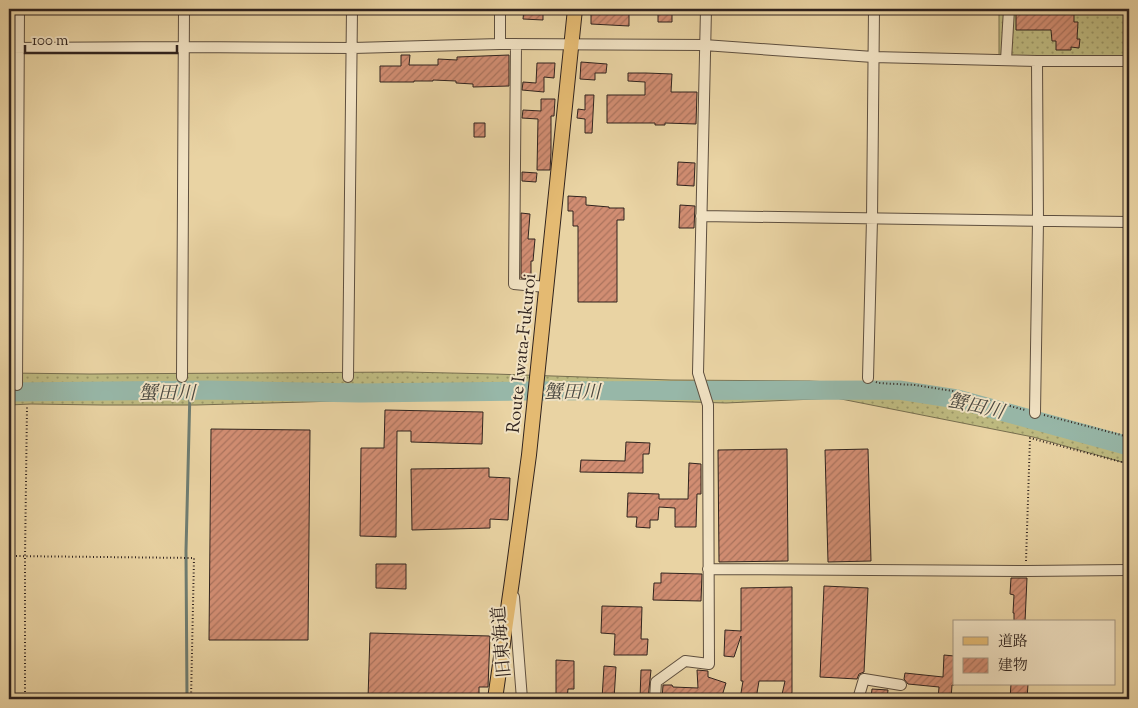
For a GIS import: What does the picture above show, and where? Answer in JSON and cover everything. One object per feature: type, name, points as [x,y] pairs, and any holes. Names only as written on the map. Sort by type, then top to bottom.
[{"type":"main road","name":"Route Iwata-Fukuroi","points":[[495,699],[535,399],[575,9]]},
{"type":"street","points":[[18,384],[14,48],[19,9]]},
{"type":"street","points":[[182,377],[184,9]]},
{"type":"street","points":[[348,378],[352,9]]},
{"type":"street","points":[[500,9],[500,44]]},
{"type":"street","points":[[655,699],[656,682],[685,661],[708,664],[708,405],[698,373],[706,9]]},
{"type":"street","points":[[868,378],[874,9]]},
{"type":"street","points":[[1006,60],[1009,9]]},
{"type":"street","points":[[516,44],[514,284],[546,287]]},
{"type":"street","points":[[14,48],[353,48],[572,44],[704,46],[873,57],[1129,61]]},
{"type":"street","points":[[1035,413],[1038,221],[1037,61]]},
{"type":"street","points":[[701,216],[1129,222]]},
{"type":"street","points":[[708,569],[1129,570]]},
{"type":"street","name":"旧東海道","points":[[512,581],[522,699]]},
{"type":"street","points":[[858,699],[864,679],[901,685]]},
{"type":"path","points":[[868,378],[878,383],[915,385],[953,391],[1129,438]]},
{"type":"path","points":[[25,699],[27,407]]},
{"type":"path","points":[[1026,571],[1030,438],[1129,464]]},
{"type":"path","points":[[9,556],[194,558],[191,699]]},
{"type":"shaded area","points":[[999,9],[1129,9],[1129,61],[999,60]]},
{"type":"shaded area","points":[[406,372],[671,380],[809,381],[918,386],[1129,438],[1129,464],[1033,437],[836,398],[726,403],[485,396],[196,405],[9,405],[9,373]]},
{"type":"building","points":[[524,9],[543,9],[543,20],[523,19]]},
{"type":"building","points":[[615,9],[629,9],[629,26],[591,24],[591,14],[615,14]]},
{"type":"building","points":[[658,9],[672,9],[672,22],[658,22]]},
{"type":"building","points":[[1016,9],[1074,10],[1074,22],[1078,22],[1077,39],[1080,39],[1079,48],[1071,47],[1071,50],[1056,50],[1056,41],[1052,41],[1051,30],[1016,30]]},
{"type":"building","points":[[401,55],[410,55],[409,65],[438,65],[438,59],[457,60],[457,57],[509,55],[509,86],[473,87],[473,84],[456,83],[456,81],[433,80],[380,82],[380,66],[401,66]]},
{"type":"building","points":[[581,62],[607,64],[606,73],[595,73],[595,80],[580,79]]},
{"type":"building","points":[[537,63],[555,63],[554,78],[544,77],[544,92],[522,90],[523,82],[536,83]]},
{"type":"building","points":[[628,73],[672,74],[671,92],[697,92],[696,124],[607,123],[607,95],[645,95],[645,82],[628,81]]},
{"type":"building","points":[[585,95],[594,95],[592,133],[585,133],[585,119],[577,118],[578,109],[585,110]]},
{"type":"building","points":[[541,99],[555,99],[554,116],[551,116],[550,170],[537,170],[538,119],[522,118],[523,110],[541,111]]},
{"type":"building","points":[[474,123],[485,123],[485,137],[474,137]]},
{"type":"building","points":[[678,162],[695,163],[694,186],[677,185]]},
{"type":"building","points":[[522,172],[537,173],[536,182],[522,181]]},
{"type":"building","points":[[568,196],[586,197],[586,205],[624,208],[624,220],[617,220],[617,302],[578,302],[578,226],[573,226],[573,211],[568,211]]},
{"type":"building","points":[[680,205],[695,206],[694,228],[679,228]]},
{"type":"building","points":[[521,213],[530,214],[528,239],[535,239],[533,261],[531,261],[531,279],[521,278]]},
{"type":"building","points":[[385,410],[483,412],[482,444],[411,442],[411,431],[397,431],[396,537],[360,536],[361,448],[384,448]]},
{"type":"building","points":[[211,429],[310,430],[308,640],[209,640]]},
{"type":"building","points":[[626,442],[650,443],[649,454],[643,454],[643,473],[580,472],[581,460],[625,461]]},
{"type":"building","points":[[787,449],[788,561],[719,562],[718,450]]},
{"type":"building","points":[[868,449],[871,561],[828,562],[825,450]]},
{"type":"building","points":[[689,463],[701,464],[701,494],[697,494],[696,527],[675,527],[675,508],[659,507],[658,520],[650,520],[650,528],[636,527],[637,517],[627,517],[628,493],[659,494],[659,499],[688,499]]},
{"type":"building","points":[[489,468],[489,477],[510,478],[508,520],[490,519],[490,528],[412,530],[411,469]]},
{"type":"building","points":[[376,564],[406,564],[406,589],[376,588]]},
{"type":"building","points":[[661,573],[702,574],[701,601],[653,600],[654,583],[661,583]]},
{"type":"building","points":[[1011,578],[1027,578],[1025,620],[1014,620],[1014,595],[1010,594]]},
{"type":"building","points":[[824,586],[868,588],[864,672],[859,674],[857,679],[820,677]]},
{"type":"building","points":[[792,587],[791,699],[781,699],[785,681],[759,681],[756,699],[740,699],[743,681],[741,681],[741,636],[734,657],[724,656],[725,630],[741,631],[741,588]]},
{"type":"building","points":[[602,606],[642,607],[641,639],[648,639],[647,655],[614,655],[615,634],[601,633]]},
{"type":"building","points":[[370,633],[490,636],[488,687],[479,687],[479,697],[409,695],[409,699],[368,699]]},
{"type":"building","points":[[944,655],[953,656],[951,699],[938,699],[939,687],[908,684],[904,679],[905,673],[943,677]]},
{"type":"building","points":[[556,660],[574,661],[574,689],[568,689],[567,699],[556,699]]},
{"type":"building","points":[[604,666],[616,667],[614,699],[602,699]]},
{"type":"building","points":[[641,670],[651,670],[648,699],[640,699]]},
{"type":"building","points":[[697,670],[708,671],[708,677],[726,683],[721,699],[662,699],[663,685],[698,688]]},
{"type":"building","points":[[1011,686],[1028,686],[1027,699],[1010,699]]},
{"type":"building","points":[[872,689],[888,690],[887,699],[871,698]]},
{"type":"waterway","points":[[187,699],[186,551],[190,390]]},
{"type":"waterway","name":"蟹田川","points":[[9,392],[208,390],[360,393],[899,390],[957,399],[1129,446]]}]
